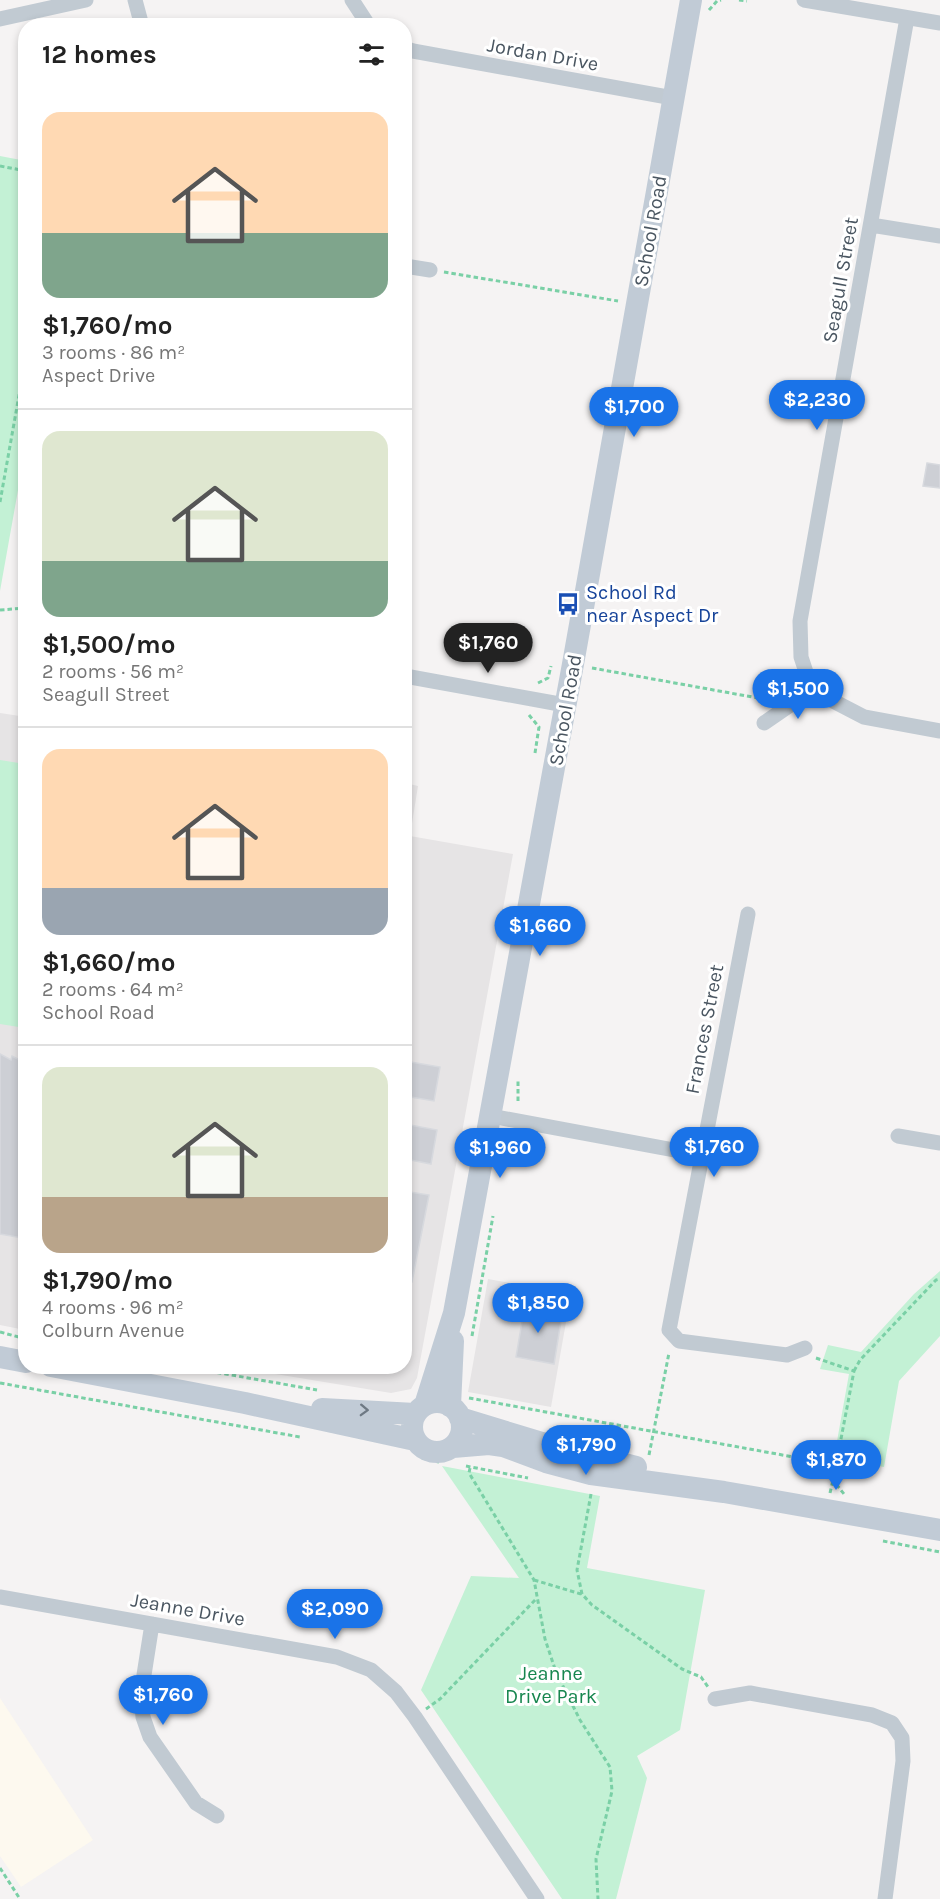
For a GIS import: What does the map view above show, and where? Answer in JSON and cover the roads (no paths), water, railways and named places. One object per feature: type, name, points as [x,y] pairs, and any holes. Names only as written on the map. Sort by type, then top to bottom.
[{"type":"street","points":[[0,19],[86,0]]},
{"type":"street","points":[[135,0],[140,18]]},
{"type":"street","points":[[352,0],[364,18]]},
{"type":"street","name":"School Road","points":[[414,1448],[411,1427],[420,1409],[454,1313],[573,664],[691,0]]},
{"type":"street","points":[[804,0],[940,23]]},
{"type":"street","name":"Seagull Street","points":[[812,690],[801,657],[800,621],[907,18]]},
{"type":"street","name":"Jordan Drive","points":[[412,51],[673,98]]},
{"type":"street","points":[[871,225],[940,236]]},
{"type":"street","points":[[412,267],[430,270]]},
{"type":"street","points":[[412,677],[565,705]]},
{"type":"street","points":[[764,723],[812,690],[864,717],[940,731]]},
{"type":"street","name":"Frances Street","points":[[748,914],[669,1330],[679,1341],[787,1355],[806,1348]]},
{"type":"street","points":[[491,1116],[701,1155]]},
{"type":"street","points":[[898,1136],[940,1143]]},
{"type":"street","name":"School Road","points":[[453,1458],[461,1434],[454,1313]]},
{"type":"street","points":[[0,1357],[18,1360]]},
{"type":"street","points":[[93,1374],[264,1407],[414,1448],[437,1453],[445,1451],[453,1458],[489,1444],[503,1446],[546,1462],[591,1474],[724,1492],[940,1530]]},
{"type":"street","points":[[264,1407],[420,1409],[437,1402],[458,1406],[542,1443],[724,1492]]},
{"type":"street","name":"Jeanne Drive","points":[[0,1597],[337,1657],[371,1670],[396,1692],[415,1717],[537,1899]]},
{"type":"street","points":[[152,1624],[141,1694],[143,1717],[150,1737],[196,1803],[217,1816]]},
{"type":"street","points":[[715,1699],[750,1693],[872,1715],[892,1723],[902,1738],[903,1761],[885,1899]]},
{"type":"place","name":"School Rd near Aspect Dr","points":[[568,604]]},
{"type":"park label","name":"Jeanne Drive Park","points":[[551,1684]]}]
